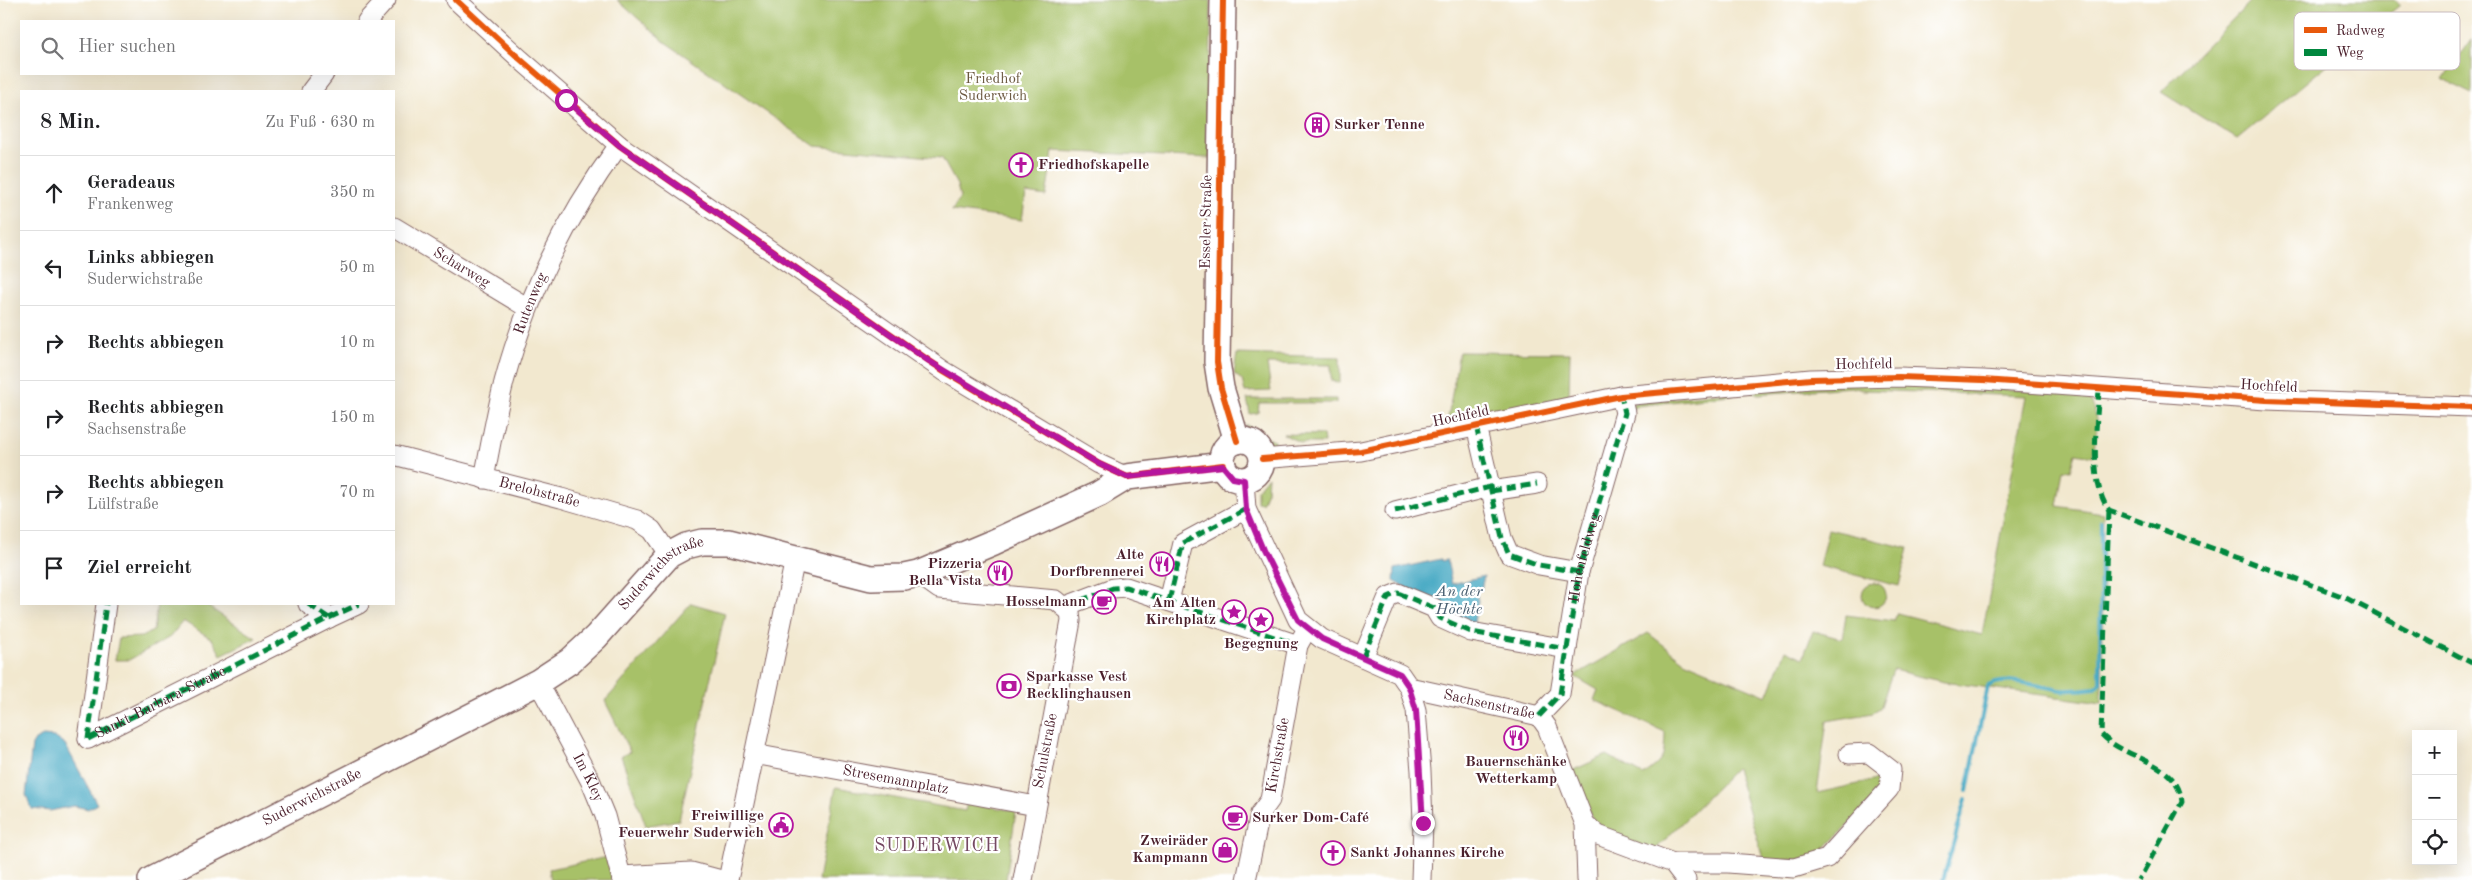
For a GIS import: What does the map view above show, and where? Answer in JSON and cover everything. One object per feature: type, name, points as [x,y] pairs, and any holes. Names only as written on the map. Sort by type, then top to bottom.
[{"type":"main road","name":"Esseler Straße","points":[[1223,0],[1217,362],[1221,388],[1237,441]]},
{"type":"main road","points":[[1237,441],[1254,444],[1258,448],[1262,459],[1257,473],[1244,480],[1233,478],[1223,466],[1225,450],[1237,441]]},
{"type":"main road","name":"Suderwichstraße","points":[[151,880],[538,682],[570,661],[596,637],[669,555],[686,546],[716,540],[871,578],[904,577],[918,574],[994,542],[1099,494],[1127,477],[1223,466]]},
{"type":"street","points":[[368,20],[386,0]]},
{"type":"street","points":[[456,0],[520,59],[619,145],[944,371],[1099,464],[1127,477]]},
{"type":"street","points":[[312,90],[323,75]]},
{"type":"street","name":"Rutenweg","points":[[484,479],[504,382],[528,308],[556,248],[588,188],[619,145]]},
{"type":"street","name":"Scharweg","points":[[395,228],[528,308]]},
{"type":"street","name":"Hochfeld","points":[[1262,459],[1361,451],[1621,396],[1794,380],[1900,377],[1983,380],[2266,400],[2472,408]]},
{"type":"street","name":"Hohenfeldweg","points":[[1539,716],[1560,694],[1579,572],[1624,413],[1621,396]]},
{"type":"street","points":[[1476,426],[1502,538],[1509,554],[1539,565],[1579,572]]},
{"type":"street","name":"Brelohstraße","points":[[395,455],[561,498],[637,520],[652,530],[669,555]]},
{"type":"street","points":[[1244,480],[1246,509],[1293,610],[1307,629],[1322,639],[1400,674],[1409,687],[1416,710],[1421,771],[1421,880]]},
{"type":"street","points":[[1395,511],[1490,489],[1537,484]]},
{"type":"street","points":[[1169,601],[1183,543],[1246,509]]},
{"type":"street","points":[[728,880],[795,559]]},
{"type":"street","points":[[918,574],[939,588],[1056,600],[1068,614],[1113,588],[1126,587],[1298,645]]},
{"type":"street","points":[[1363,657],[1388,597],[1398,593],[1434,608],[1440,618],[1470,632],[1567,649]]},
{"type":"street","name":"Sankt-Barbara-Straße","points":[[106,605],[88,739],[356,605]]},
{"type":"street","points":[[310,605],[329,618]]},
{"type":"street","name":"Schulstraße","points":[[1023,880],[1068,614]]},
{"type":"street","name":"Kirchstraße","points":[[1246,880],[1260,814],[1270,800],[1298,645],[1307,629]]},
{"type":"street","name":"Im Kley","points":[[538,682],[591,782],[605,816],[622,878]]},
{"type":"street","name":"Sachsenstraße","points":[[1409,687],[1511,708],[1539,716],[1547,727],[1585,824],[1587,880]]},
{"type":"street","points":[[1585,824],[1598,835],[1673,863],[1728,863],[1794,868],[1827,858],[1889,789],[1891,770],[1869,753],[1849,754]]},
{"type":"street","name":"Stresemannplatz","points":[[754,754],[1036,806]]},
{"type":"street","points":[[1673,863],[1686,880]]},
{"type":"street","points":[[622,878],[692,872],[721,880]]},
{"type":"green space","name":"Friedhof Suderwich","points":[[617,0],[1211,0],[1210,158],[1053,151],[1046,196],[1026,193],[1022,220],[952,211],[960,197],[957,185],[942,158],[815,146],[665,42]]},
{"type":"green space","points":[[2252,0],[2394,0],[2400,5],[2391,12],[2294,12],[2294,70],[2321,70],[2237,139],[2161,92]]},
{"type":"green space","points":[[2472,39],[2472,94],[2443,80],[2450,70],[2460,70],[2460,56]]},
{"type":"green space","points":[[1459,352],[1570,353],[1569,399],[1448,418]]},
{"type":"green space","points":[[1237,354],[1340,357],[1340,383],[1331,381],[1331,365],[1267,364],[1271,391],[1245,392],[1242,380],[1234,374]]},
{"type":"green space","points":[[1850,378],[2085,395],[2090,401],[2096,423],[2093,456],[2076,453],[2071,470],[2063,469],[2057,506],[2103,513],[2102,703],[1944,682],[1893,670],[1880,709],[1873,713],[1827,721],[1817,793],[1881,779],[1883,791],[1814,859],[1764,861],[1736,768],[1655,850],[1599,831],[1569,772],[1607,755],[1643,775],[1656,765],[1662,757],[1665,732],[1594,700],[1598,690],[1574,676],[1648,633],[1684,661],[1767,696],[1786,650],[1803,658],[1813,631],[1842,639],[1846,615],[1894,621],[1897,613],[1982,635],[2026,396],[1863,390],[1851,387],[1758,394],[1754,392],[1637,406],[1630,410],[1633,403]]},
{"type":"green space","points":[[1247,399],[1336,399],[1336,403],[1259,403],[1258,413],[1250,414]]},
{"type":"green space","points":[[1246,424],[1258,435],[1275,441],[1276,447],[1267,445],[1253,436]]},
{"type":"green space","points":[[1283,434],[1323,435],[1324,443],[1301,443]]},
{"type":"green space","points":[[1268,476],[1267,491],[1262,503],[1257,502],[1257,490]]},
{"type":"green space","points":[[1828,529],[1908,548],[1899,586],[1819,566]]},
{"type":"green space","points":[[1874,583],[1882,587],[1886,595],[1882,603],[1874,607],[1866,603],[1862,595],[1866,587]]},
{"type":"green space","points":[[691,603],[725,613],[679,820],[646,826],[621,756],[630,752],[605,701]]},
{"type":"green space","points":[[157,605],[206,605],[256,638],[221,655],[212,639],[183,621],[170,637],[129,660],[115,660],[119,638],[141,637],[153,631]]},
{"type":"green space","points":[[836,787],[965,811],[967,803],[1016,811],[1006,880],[818,880]]},
{"type":"green space","points":[[608,857],[613,880],[551,880],[549,869]]},
{"type":"water","name":"An der Höchte","points":[[1441,559],[1442,561],[1447,560],[1452,584],[1484,576],[1481,590],[1476,591],[1478,601],[1473,627],[1394,581],[1395,569]]},
{"type":"water","points":[[43,736],[54,737],[65,744],[97,804],[88,809],[74,806],[50,811],[32,809],[26,795],[32,745],[35,740]]},
{"type":"waterway","points":[[1967,791],[1988,686],[1996,683],[2014,682],[2070,690],[2096,688],[2100,683],[2101,521]]},
{"type":"waterway","points":[[1943,880],[1966,799]]},
{"type":"marked path","points":[[2099,390],[2095,452],[2096,468],[2102,498],[2109,510],[2344,597],[2472,663]]},
{"type":"marked path","points":[[1539,716],[1560,694],[1579,572],[1625,413],[1621,396]]},
{"type":"marked path","points":[[1476,426],[1502,538],[1509,554],[1539,565],[1579,572]]},
{"type":"marked path","points":[[1491,491],[1537,484]]},
{"type":"marked path","points":[[1395,511],[1490,487]]},
{"type":"marked path","points":[[1169,601],[1183,543],[1246,509]]},
{"type":"marked path","points":[[2109,510],[2101,734],[2111,743],[2149,762],[2171,777],[2178,788],[2182,802],[2139,880]]},
{"type":"marked path","points":[[1066,606],[1113,588],[1126,587],[1298,645]]},
{"type":"marked path","points":[[1363,657],[1388,597],[1398,593],[1434,608],[1440,618],[1471,632],[1567,649]]},
{"type":"marked path","points":[[88,739],[106,605]]},
{"type":"marked path","points":[[88,739],[329,618],[310,605]]},
{"type":"marked path","points":[[329,618],[357,605]]},
{"type":"cycle path","points":[[456,0],[520,59],[619,145],[944,371],[1099,464],[1127,477],[1223,465]]},
{"type":"cycle path","points":[[1223,0],[1217,362],[1221,388],[1237,441]]},
{"type":"cycle path","points":[[1262,459],[1361,451],[1621,396],[1811,379],[1899,377],[1983,380],[2266,400],[2472,407]]},
{"type":"place","name":"Surker Tenne","points":[[1317,125]]},
{"type":"place","name":"Friedhofskapelle","points":[[1021,165]]},
{"type":"place","name":"Alte Dorfbrennerei","points":[[1162,564]]},
{"type":"place","name":"Pizzeria Bella Vista","points":[[1000,573]]},
{"type":"place","name":"Hosselmann","points":[[1104,602]]},
{"type":"place","name":"Am Alten Kirchplatz","points":[[1234,612]]},
{"type":"place","name":"Begegnung","points":[[1261,620]]},
{"type":"place","name":"Sparkasse Vest Recklinghausen","points":[[1009,686]]},
{"type":"place","name":"Bauernschänke Wetterkamp","points":[[1516,738]]},
{"type":"place","name":"Surker Dom-Café","points":[[1235,818]]},
{"type":"place","name":"Freiwillige Feuerwehr Suderwich","points":[[781,825]]},
{"type":"place","name":"Zweiräder Kampmann","points":[[1225,850]]},
{"type":"place","name":"Sankt Johannes Kirche","points":[[1333,853]]},
{"type":"district","name":"SUDERWICH","points":[[937,846]]},
{"type":"route","points":[[566,100],[619,145],[929,361],[1099,464],[1127,477],[1223,466],[1233,478],[1244,480],[1246,509],[1263,550],[1298,620],[1322,639],[1400,674],[1409,687],[1416,710],[1423,823]]}]
